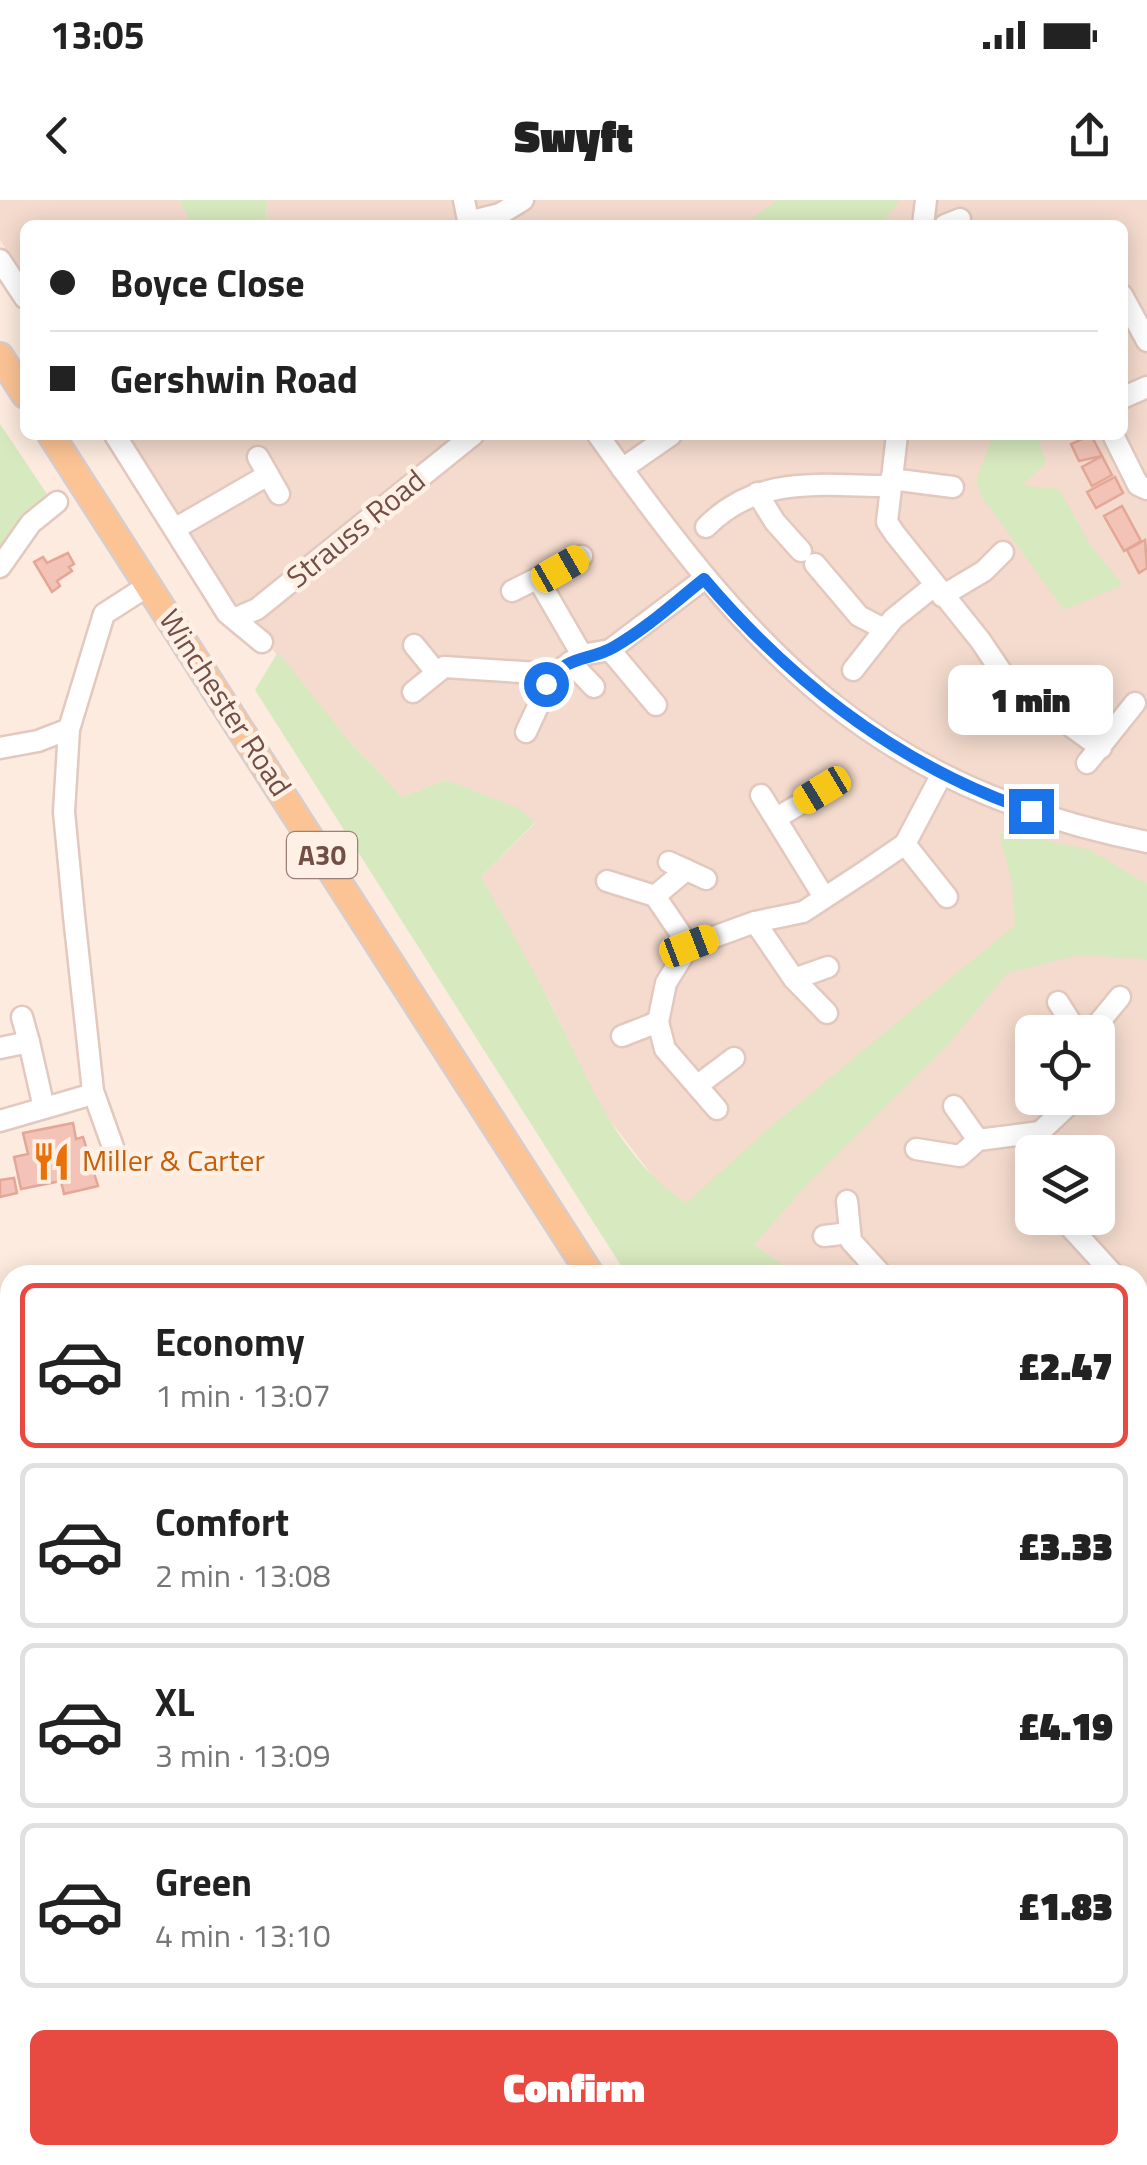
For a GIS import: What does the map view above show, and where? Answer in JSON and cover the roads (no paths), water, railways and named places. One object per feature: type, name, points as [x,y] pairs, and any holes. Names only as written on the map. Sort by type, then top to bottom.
[{"type":"main road","points":[[0,356],[20,387]]},
{"type":"main road","name":"Winchester Road","points":[[54,440],[585,1265]]},
{"type":"street","points":[[479,220],[500,214],[523,200]]},
{"type":"street","points":[[0,260],[20,290]]},
{"type":"street","points":[[1128,306],[1147,341]]},
{"type":"street","points":[[118,440],[227,613],[262,642]]},
{"type":"street","name":"Strauss Road","points":[[236,618],[257,608],[468,440]]},
{"type":"street","points":[[602,440],[704,579],[777,659],[834,706],[942,774],[1031,811],[1147,842]]},
{"type":"street","points":[[622,469],[664,440]]},
{"type":"street","points":[[896,440],[888,522],[1007,680],[1094,756],[1135,703]]},
{"type":"street","points":[[1116,440],[1138,485],[1147,489]]},
{"type":"street","points":[[176,528],[263,466],[280,494]]},
{"type":"street","points":[[706,526],[727,505],[757,492],[786,486],[890,483],[953,487]]},
{"type":"street","points":[[757,492],[774,522],[860,616],[884,629]]},
{"type":"street","points":[[0,567],[32,522],[58,502]]},
{"type":"street","points":[[853,670],[884,629],[938,591],[984,571],[1002,552]]},
{"type":"street","points":[[512,591],[539,581],[582,556]]},
{"type":"street","points":[[413,692],[436,672],[568,664],[610,650],[704,579]]},
{"type":"street","points":[[539,581],[568,664],[594,687]]},
{"type":"street","points":[[112,1147],[93,1094],[64,812],[69,729],[104,614],[149,584]]},
{"type":"street","points":[[414,644],[436,672]]},
{"type":"street","points":[[610,650],[656,705]]},
{"type":"street","points":[[526,732],[568,664]]},
{"type":"street","points":[[0,748],[38,742],[69,729]]},
{"type":"street","points":[[718,1109],[666,1049],[658,1022],[666,983],[689,946],[754,922],[803,912],[905,844],[942,774]]},
{"type":"street","points":[[778,818],[822,790]]},
{"type":"street","points":[[762,795],[824,898]]},
{"type":"street","points":[[905,844],[947,897]]},
{"type":"street","points":[[655,896],[687,870]]},
{"type":"street","points":[[614,903],[617,883],[655,896],[689,946]]},
{"type":"street","points":[[754,922],[794,979],[827,1013]]},
{"type":"street","points":[[794,979],[828,967]]},
{"type":"street","points":[[1105,1015],[1120,997]]},
{"type":"street","points":[[1058,1002],[1066,1015]]},
{"type":"street","points":[[22,1018],[44,1108]]},
{"type":"street","points":[[622,1036],[658,1022]]},
{"type":"street","points":[[0,1048],[29,1042]]},
{"type":"street","points":[[698,1085],[734,1058]]},
{"type":"street","points":[[0,1120],[93,1094]]},
{"type":"street","points":[[954,1106],[978,1140]]},
{"type":"street","points":[[1047,1135],[1063,1115]]},
{"type":"street","points":[[916,1149],[960,1156],[978,1140],[1015,1141]]},
{"type":"street","points":[[847,1201],[849,1233],[860,1254],[872,1265]]},
{"type":"street","points":[[824,1236],[849,1233]]},
{"type":"street","points":[[1078,1235],[1105,1265]]},
{"type":"place","name":"Miller & Carter","points":[[52,1161]]}]
